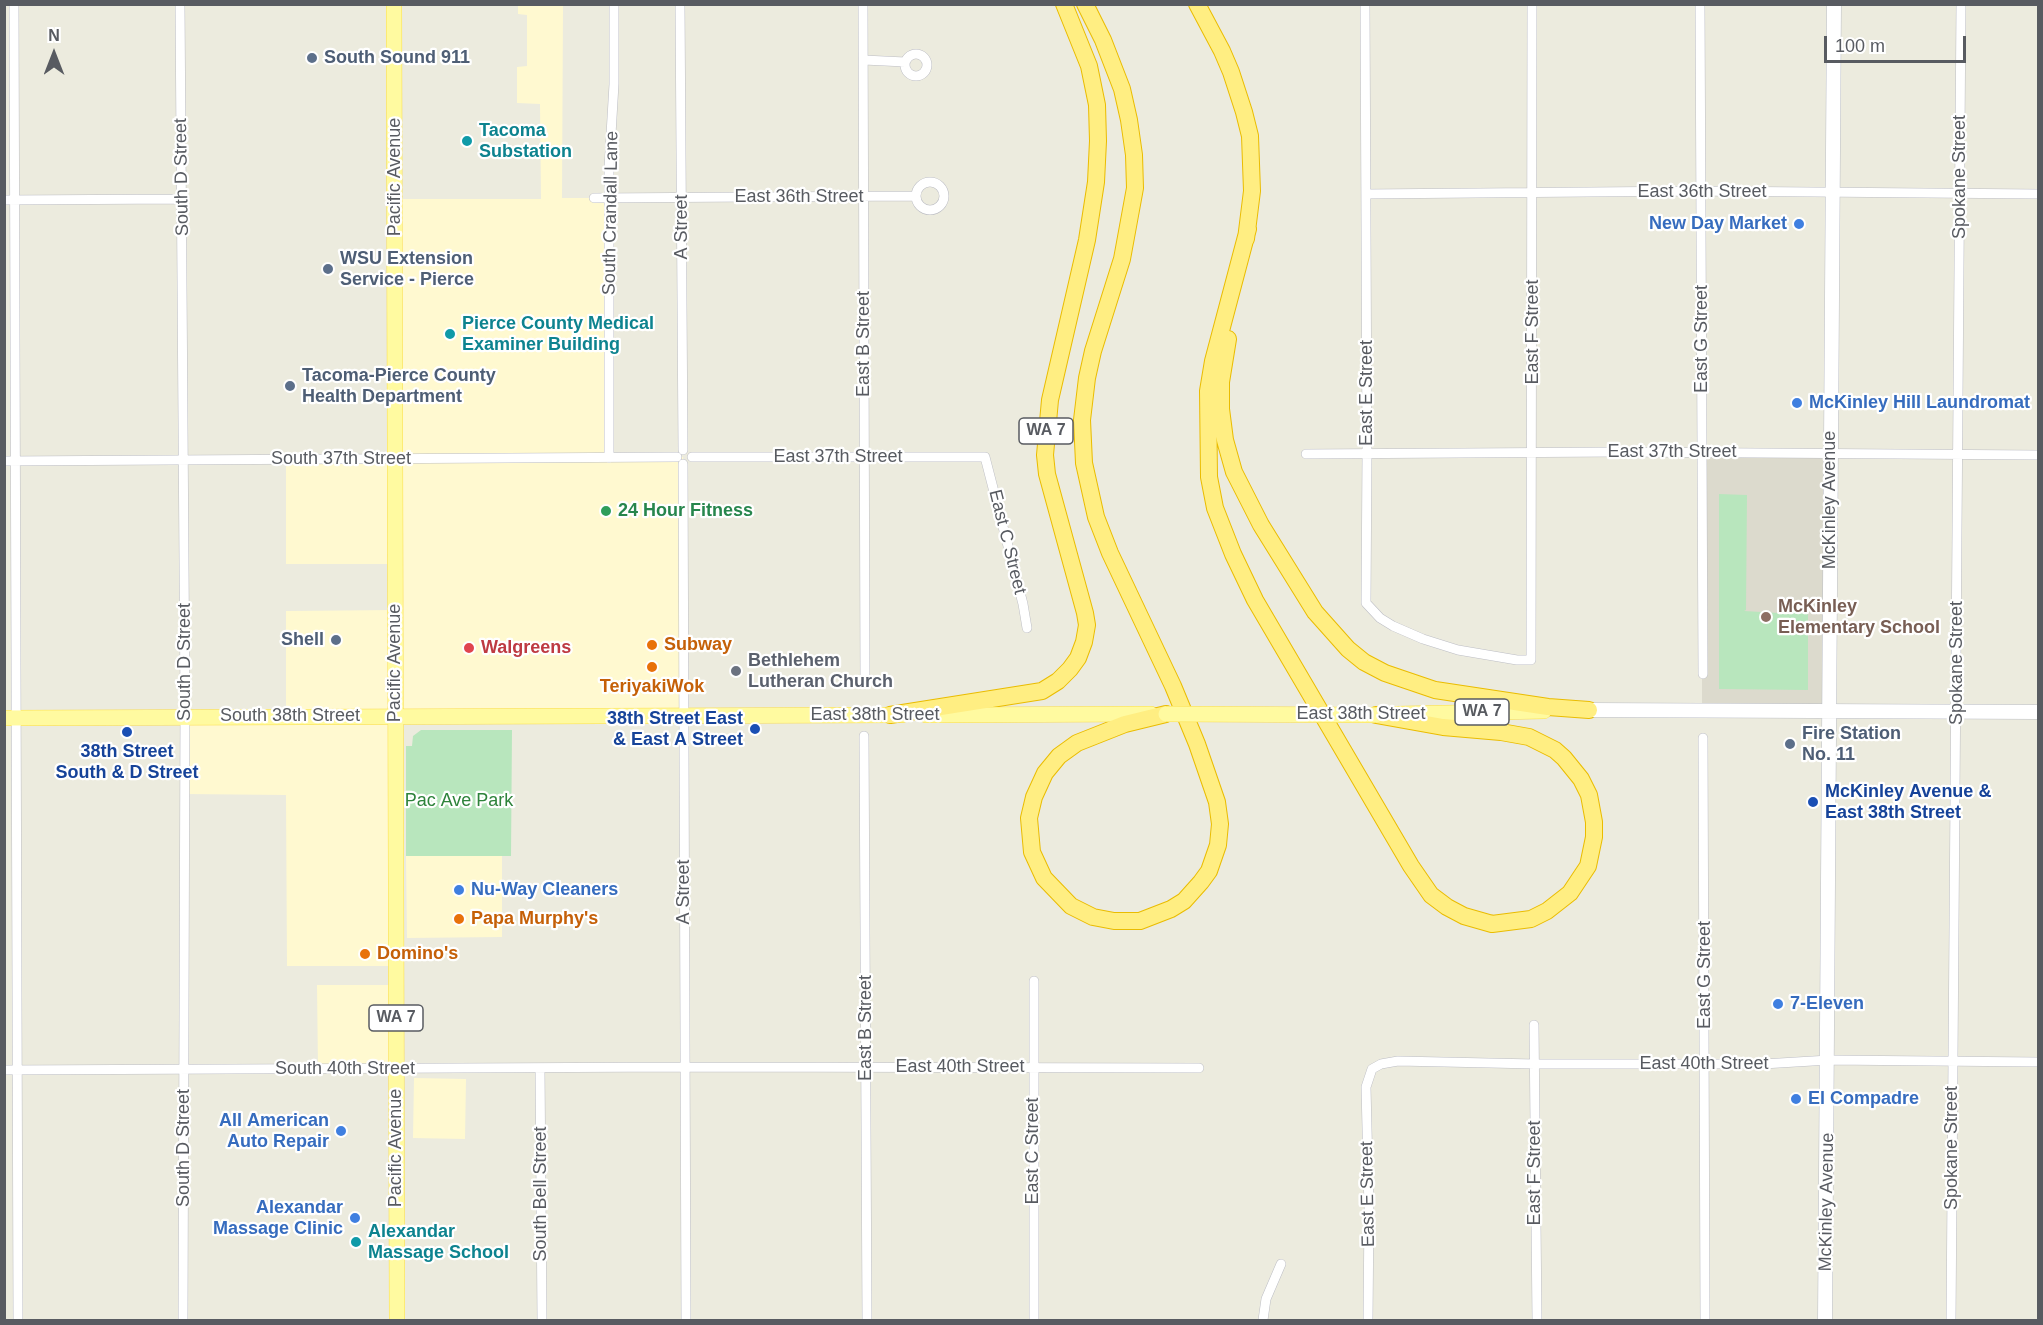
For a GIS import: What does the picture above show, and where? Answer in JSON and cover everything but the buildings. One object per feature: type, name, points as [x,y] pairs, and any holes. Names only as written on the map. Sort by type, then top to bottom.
[{"type":"highway","name":"WA 7","points":[[890,715],[1042,691],[1058,681],[1070,669],[1081,652],[1084,642],[1087,624],[1085,613],[1047,474],[1045,455],[1050,399],[1087,240],[1096,182],[1098,141],[1097,105],[1089,66],[1064,4]]},
{"type":"highway","points":[[1085,4],[1113,61],[1122,89],[1134,155],[1135,188],[1122,259],[1093,351],[1087,378],[1082,420],[1083,463],[1096,517],[1110,553],[1173,686],[1197,744],[1217,802],[1220,824],[1218,845],[1209,871],[1184,901],[1171,909],[1140,921],[1114,921],[1093,917],[1071,906],[1044,878],[1032,852],[1029,818],[1034,797],[1045,773],[1059,756],[1077,743],[1125,724],[1166,714]]},
{"type":"highway","points":[[1197,4],[1222,51],[1245,112],[1252,157],[1252,191],[1248,229],[1221,382],[1221,409],[1225,440],[1243,493],[1315,612],[1348,649],[1364,662],[1402,679],[1435,690],[1548,707],[1588,710]]},
{"type":"highway","points":[[1248,229],[1213,361],[1208,391],[1209,477],[1215,508],[1233,554],[1256,600],[1411,866],[1431,895],[1464,916],[1492,924],[1531,919],[1547,911],[1570,893],[1588,866],[1594,837],[1594,822],[1588,795],[1581,779],[1564,758],[1555,750],[1529,737],[1443,727],[1376,715]]},
{"type":"main road","name":"Pacific Avenue","points":[[394,4],[397,1320]]},
{"type":"main road","name":"McKinley Avenue","points":[[1825,1320],[1834,4]]},
{"type":"main road","name":"East 38th Street","points":[[683,716],[1376,715],[1588,710],[2038,712]]},
{"type":"main road","name":"South 38th Street","points":[[10,718],[395,715],[683,716]]},
{"type":"street","points":[[14,4],[10,200],[16,461],[10,718],[17,1070],[18,1320]]},
{"type":"street","name":"South D Street","points":[[180,4],[185,459],[183,1320]]},
{"type":"street","name":"South Crandall Lane","points":[[609,458],[609,198],[614,84],[614,4]]},
{"type":"street","name":"A Street","points":[[680,4],[686,1320]]},
{"type":"street","name":"East B Street","points":[[863,4],[865,684]]},
{"type":"street","name":"East E Street","points":[[1365,4],[1366,603],[1380,618],[1423,639],[1458,650],[1517,660],[1531,660]]},
{"type":"street","name":"East F Street","points":[[1531,660],[1532,4]]},
{"type":"street","name":"East G Street","points":[[1700,4],[1703,674]]},
{"type":"street","name":"Spokane Street","points":[[1951,1320],[1961,4]]},
{"type":"street","points":[[864,60],[905,62]]},
{"type":"street","name":"East 36th Street","points":[[1366,194],[1701,191],[2038,194]]},
{"type":"street","name":"East 36th Street","points":[[594,198],[916,196]]},
{"type":"street","points":[[10,200],[183,199]]},
{"type":"street","name":"East 37th Street","points":[[1305,454],[1702,452],[2038,455]]},
{"type":"street","name":"South 37th Street","points":[[4,461],[681,457]]},
{"type":"street","name":"East 37th Street","points":[[681,457],[689,463],[692,457],[985,457]]},
{"type":"street","name":"East C Street","points":[[985,457],[1023,604],[1027,628]]},
{"type":"street","name":"East B Street","points":[[864,736],[867,1320]]},
{"type":"street","name":"East G Street","points":[[1702,738],[1706,1320]]},
{"type":"street","name":"East C Street","points":[[1034,981],[1034,1320]]},
{"type":"street","name":"East F Street","points":[[1534,1025],[1537,1320]]},
{"type":"street","name":"East 40th Street","points":[[1372,1069],[1381,1064],[1398,1061],[1534,1064],[1763,1064],[1828,1060],[2038,1062]]},
{"type":"street","name":"East 40th Street","points":[[685,1067],[1199,1068]]},
{"type":"street","name":"South 40th Street","points":[[4,1070],[685,1067]]},
{"type":"street","name":"South Bell Street","points":[[540,1068],[542,1320]]},
{"type":"street","name":"East E Street","points":[[1368,1320],[1369,1210],[1366,1087],[1372,1069]]},
{"type":"street","points":[[1263,1320],[1266,1299],[1281,1264]]},
{"type":"shaded area","points":[[518,5],[563,5],[562,198],[609,198],[610,458],[683,457],[683,716],[395,715],[395,966],[287,966],[286,795],[185,794],[185,717],[286,716],[286,611],[395,610],[395,564],[286,564],[286,459],[394,458],[395,199],[541,199],[540,104],[517,103],[517,67],[527,66],[527,15],[518,14]]},
{"type":"shaded area","name":"McKinley Elementary School","points":[[1702,452],[1831,453],[1829,711],[1702,711]]},
{"type":"shaded area","points":[[406,856],[502,856],[502,937],[407,938]]},
{"type":"shaded area","points":[[317,985],[395,985],[396,1068],[318,1069]]},
{"type":"shaded area","points":[[414,1078],[466,1079],[465,1139],[413,1138]]},
{"type":"green space","points":[[1719,494],[1747,495],[1746,610],[1744,611],[1779,613],[1780,609],[1808,609],[1808,690],[1719,689]]},
{"type":"green space","name":"Pac Ave Park","points":[[421,730],[512,730],[511,856],[406,856],[406,746],[412,746],[413,736]]},
{"type":"place","name":"South Sound 911","points":[[312,58]]},
{"type":"place","name":"Tacoma Substation","points":[[467,141]]},
{"type":"place","name":"New Day Market","points":[[1799,224]]},
{"type":"place","name":"WSU Extension Service - Pierce","points":[[328,269]]},
{"type":"place","name":"Pierce County Medical Examiner Building","points":[[450,334]]},
{"type":"place","name":"Tacoma-Pierce County Health Department","points":[[290,386]]},
{"type":"place","name":"McKinley Hill Laundromat","points":[[1797,403]]},
{"type":"place","name":"24 Hour Fitness","points":[[606,511]]},
{"type":"place","name":"McKinley Elementary School","points":[[1766,617]]},
{"type":"place","name":"Shell","points":[[336,640]]},
{"type":"place","name":"Subway","points":[[652,645]]},
{"type":"place","name":"Walgreens","points":[[469,648]]},
{"type":"place","name":"TeriyakiWok","points":[[652,667]]},
{"type":"place","name":"Bethlehem Lutheran Church","points":[[736,671]]},
{"type":"place","name":"38th Street East & East A Street","points":[[755,729]]},
{"type":"place","name":"38th Street South & D Street","points":[[127,732]]},
{"type":"place","name":"Fire Station No. 11","points":[[1790,744]]},
{"type":"place","name":"McKinley Avenue & East 38th Street","points":[[1813,802]]},
{"type":"place","name":"Nu-Way Cleaners","points":[[459,890]]},
{"type":"place","name":"Papa Murphy's","points":[[459,919]]},
{"type":"place","name":"Domino's","points":[[365,954]]},
{"type":"place","name":"7-Eleven","points":[[1778,1004]]},
{"type":"place","name":"El Compadre","points":[[1796,1099]]},
{"type":"place","name":"All American Auto Repair","points":[[341,1131]]},
{"type":"place","name":"Alexandar Massage Clinic","points":[[355,1218]]},
{"type":"place","name":"Alexandar Massage School","points":[[356,1242]]}]
